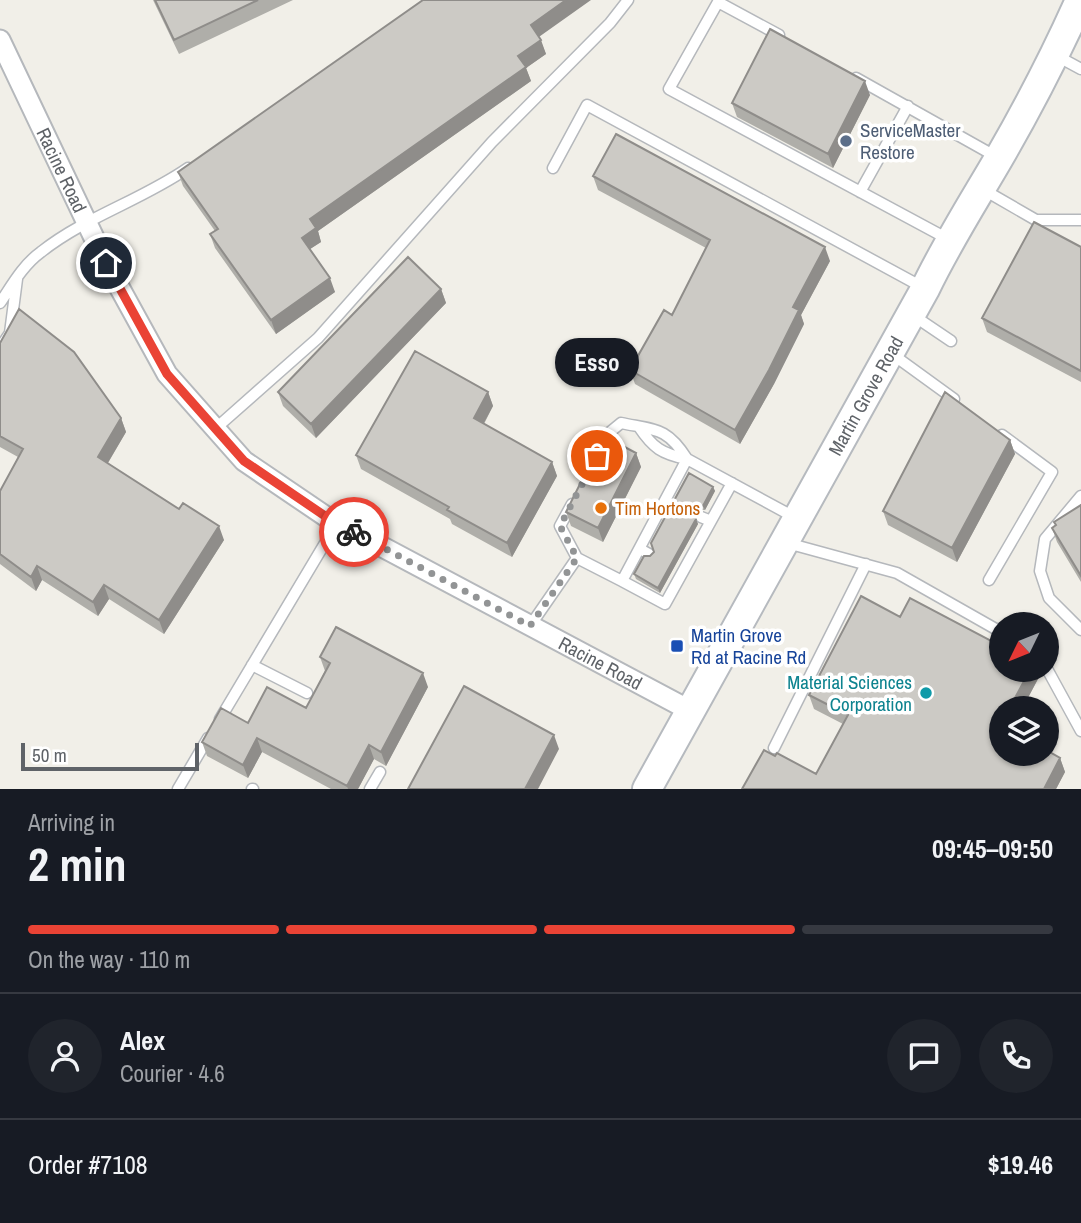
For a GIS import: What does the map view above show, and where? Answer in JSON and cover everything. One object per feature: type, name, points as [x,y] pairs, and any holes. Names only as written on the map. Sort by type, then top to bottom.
[{"type":"main road","name":"Martin Grove Road","points":[[647,789],[925,289],[949,240],[999,158],[1055,55],[1080,0]]},
{"type":"street","name":"Racine Road","points":[[0,40],[106,263],[167,374],[244,461],[337,523],[689,710]]},
{"type":"lane","points":[[215,429],[318,338],[492,142],[610,23],[628,0]]},
{"type":"lane","points":[[791,42],[719,2],[669,89],[949,240]]},
{"type":"lane","points":[[1055,55],[1081,69]]},
{"type":"lane","points":[[851,75],[999,158]]},
{"type":"lane","points":[[552,168],[587,104],[925,289]]},
{"type":"lane","points":[[860,192],[908,106]]},
{"type":"lane","points":[[0,303],[18,275],[40,252],[192,165]]},
{"type":"lane","points":[[981,188],[1036,220],[1081,220]]},
{"type":"lane","points":[[0,348],[10,332],[18,275]]},
{"type":"lane","points":[[910,314],[951,341]]},
{"type":"lane","points":[[889,352],[959,404]]},
{"type":"lane","points":[[597,456],[610,432],[621,423],[653,427],[676,441],[687,459]]},
{"type":"lane","points":[[989,580],[1052,472],[990,426]]},
{"type":"lane","points":[[639,427],[650,444],[670,455],[687,459],[732,483],[790,530],[866,564],[897,573],[989,625]]},
{"type":"lane","points":[[622,581],[644,552],[653,524],[687,459]]},
{"type":"lane","points":[[579,491],[560,526],[577,558],[666,604],[678,570],[692,544],[732,483]]},
{"type":"lane","points":[[1081,496],[1045,539],[1040,571],[1049,598],[1081,630]]},
{"type":"lane","points":[[666,499],[676,504]]},
{"type":"lane","points":[[178,789],[337,523]]},
{"type":"lane","points":[[653,524],[663,529]]},
{"type":"lane","points":[[530,626],[577,558]]},
{"type":"lane","points":[[774,748],[866,564]]},
{"type":"lane","points":[[252,665],[307,693]]},
{"type":"lane","points":[[1054,682],[1081,731]]},
{"type":"lane","points":[[370,789],[380,772]]},
{"type":"building","points":[[155,0],[258,0],[174,40]]},
{"type":"building","points":[[423,0],[566,0],[531,25],[541,40],[518,56],[526,67],[310,219],[316,228],[302,238],[330,278],[271,320],[210,234],[218,229],[178,172]]},
{"type":"building","points":[[770,29],[865,81],[828,154],[732,103]]},
{"type":"building","points":[[616,134],[825,247],[793,307],[799,310],[735,430],[630,370],[664,310],[672,315],[710,240],[593,176]]},
{"type":"building","points":[[1034,222],[1081,247],[1081,371],[982,318]]},
{"type":"building","points":[[408,257],[441,289],[311,424],[278,392]]},
{"type":"building","points":[[19,309],[74,352],[121,418],[98,457],[179,509],[183,503],[219,526],[159,620],[104,585],[93,602],[37,566],[31,577],[0,554],[0,491],[23,449],[0,436],[0,343]]},
{"type":"building","points":[[415,351],[488,392],[474,418],[552,462],[507,543],[356,455]]},
{"type":"building","points":[[945,392],[1010,440],[952,548],[883,511]]},
{"type":"building","points":[[604,436],[636,453],[598,528],[566,512]]},
{"type":"building","points":[[689,473],[713,487],[703,506],[697,505],[693,509],[692,514],[696,519],[658,588],[634,574],[644,556],[650,556],[654,552],[651,543]]},
{"type":"building","points":[[1081,505],[1081,576],[1052,528],[1056,525],[1054,522]]},
{"type":"building","name":"Material Sciences Corporation","points":[[861,596],[900,617],[910,598],[989,640],[989,682],[1024,682],[1016,696],[989,696],[989,766],[1056,766],[1044,789],[742,789],[764,750],[775,756],[777,753],[816,774],[848,715],[809,695]]},
{"type":"building","points":[[336,627],[423,673],[381,752],[369,745],[347,786],[257,738],[243,765],[202,742],[221,708],[248,723],[267,687],[306,708],[330,663],[320,657]]},
{"type":"building","points":[[464,686],[554,735],[525,789],[408,789]]},
{"type":"way so far","points":[[354,532],[530,626],[577,558],[560,526],[597,456]]},
{"type":"place","name":"ServiceMaster Restore","points":[[846,141]]},
{"type":"place","name":"Esso","points":[[597,456]]},
{"type":"place","name":"Tim Hortons","points":[[601,508]]},
{"type":"place","name":"Martin Grove Rd at Racine Rd","points":[[677,646]]},
{"type":"place","name":"Material Sciences Corporation","points":[[926,693]]},
{"type":"route","points":[[106,263],[167,374],[244,461],[328,518],[354,532]]}]
